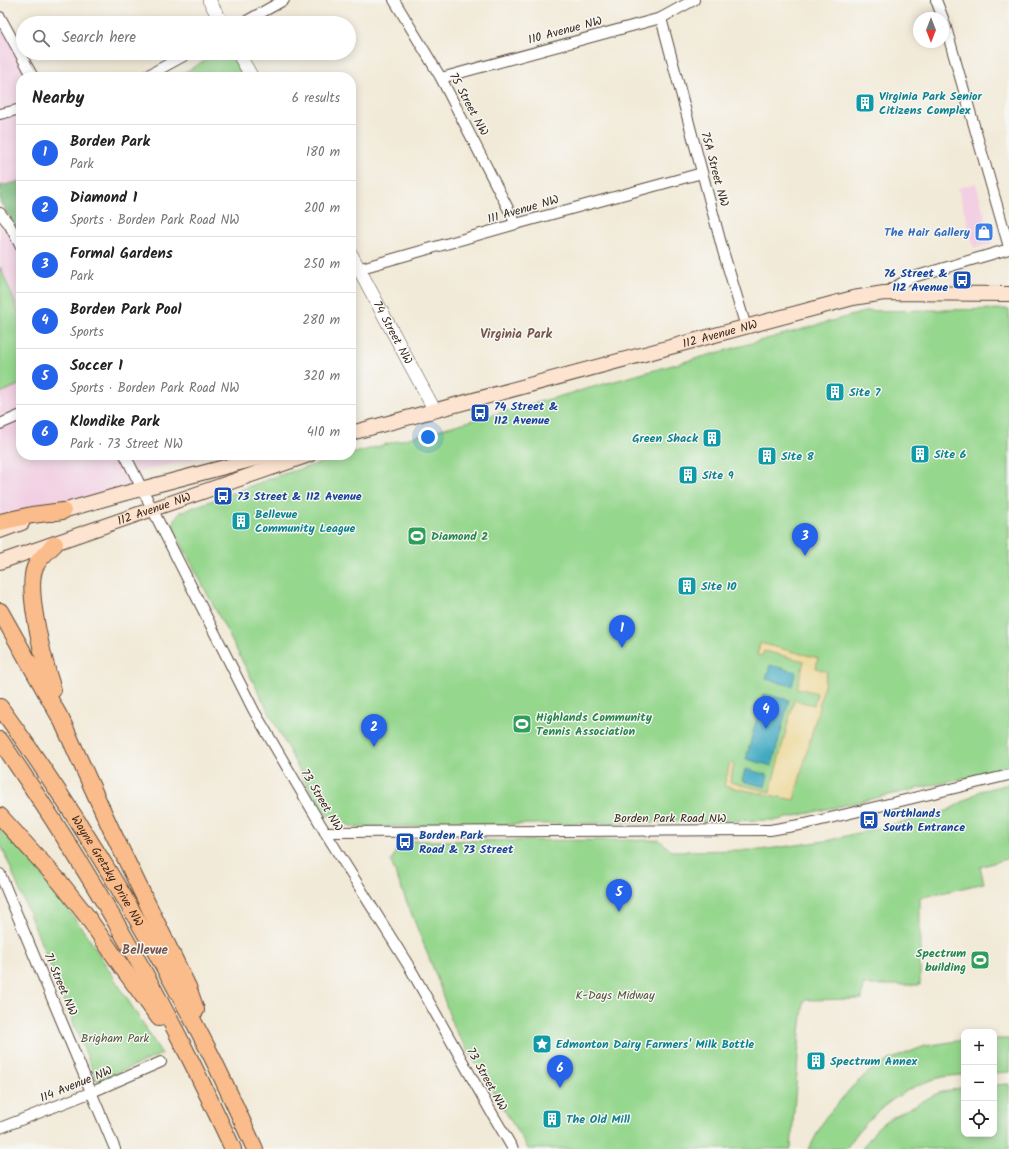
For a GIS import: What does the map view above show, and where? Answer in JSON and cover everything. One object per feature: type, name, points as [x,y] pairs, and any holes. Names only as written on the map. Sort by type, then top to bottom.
[{"type":"main road","name":"112 Avenue NW","points":[[356,432],[853,298],[884,293],[1009,294]]},
{"type":"main road","name":"112 Avenue NW","points":[[356,438],[435,411]]},
{"type":"main road","name":"112 Avenue NW","points":[[0,531],[62,511],[251,460]]},
{"type":"main road","name":"112 Avenue NW","points":[[0,562],[56,544],[295,460]]},
{"type":"main road","points":[[0,522],[32,515],[62,511]]},
{"type":"main road","points":[[56,544],[38,562],[34,569],[33,585],[36,623],[42,656],[62,721]]},
{"type":"main road","points":[[0,611],[62,721],[145,900],[188,986],[210,1055]]},
{"type":"main road","name":"Wayne Gretzky Drive NW","points":[[0,707],[65,800],[171,979],[210,1055],[255,1149]]},
{"type":"main road","name":"Wayne Gretzky Drive NW","points":[[0,740],[51,818],[118,927],[190,1059],[233,1149]]},
{"type":"main road","points":[[0,816],[60,882],[86,915],[124,970],[190,1059]]},
{"type":"street","points":[[209,0],[218,16]]},
{"type":"street","points":[[255,16],[284,0]]},
{"type":"street","name":"75 Street NW","points":[[394,0],[441,78],[516,224]]},
{"type":"street","name":"110 Avenue NW","points":[[441,78],[661,18],[694,0]]},
{"type":"street","points":[[884,293],[910,278],[1009,248],[944,21],[936,0]]},
{"type":"street","points":[[0,16],[16,46]]},
{"type":"street","name":"75A Street NW","points":[[661,18],[723,251],[746,327]]},
{"type":"street","points":[[24,60],[30,72]]},
{"type":"street","points":[[154,72],[176,60]]},
{"type":"street","points":[[242,60],[249,72]]},
{"type":"street","points":[[0,114],[16,110]]},
{"type":"street","name":"111 Avenue NW","points":[[356,270],[516,224],[702,174]]},
{"type":"street","points":[[0,213],[9,224],[16,237]]},
{"type":"street","name":"74 Street NW","points":[[356,272],[435,411]]},
{"type":"street","points":[[0,424],[16,417]]},
{"type":"street","name":"73 Street NW","points":[[128,460],[254,711],[325,832],[410,968],[513,1149]]},
{"type":"street","name":"Borden Park Road NW","points":[[325,832],[770,830],[805,824],[1009,775]]},
{"type":"street","name":"71 Street NW","points":[[0,874],[115,1149]]},
{"type":"street","name":"114 Avenue NW","points":[[0,1128],[92,1092],[161,1062]]},
{"type":"shaded area","points":[[0,17],[16,46],[16,60],[24,60],[30,72],[16,72],[16,228],[0,202]]},
{"type":"shaded area","points":[[976,183],[992,244],[974,248],[958,188]]},
{"type":"shaded area","points":[[0,213],[16,239],[16,460],[190,460],[134,473],[142,489],[0,532]]},
{"type":"green space","points":[[206,60],[234,60],[241,72],[185,72]]},
{"type":"green space","points":[[16,182],[16,228],[0,202],[0,186]]},
{"type":"green space","points":[[0,267],[16,305],[16,386],[0,393]]},
{"type":"green space","points":[[1009,309],[1009,768],[778,820],[353,827],[321,812],[173,528],[175,518],[181,512],[280,475],[331,460],[356,460],[356,453],[369,449],[868,311]]},
{"type":"green space","name":"K-Days Midway","points":[[1009,784],[1009,858],[980,867],[984,883],[920,898],[920,985],[863,985],[862,999],[804,1000],[800,1032],[791,1149],[528,1149],[453,1026],[437,978],[391,862],[400,841],[660,840],[671,851],[760,850],[826,841],[947,811],[980,791]]},
{"type":"green space","name":"Brigham Park","points":[[0,824],[53,888],[90,940],[162,1054],[97,1081],[0,842]]},
{"type":"green space","points":[[997,1039],[1009,1039],[1009,1072],[997,1073]]},
{"type":"green space","points":[[961,1040],[961,1075],[943,1077],[928,1081],[900,1095],[887,1104],[865,1125],[846,1149],[809,1149],[825,1118],[852,1087],[869,1072],[889,1060],[925,1046]]},
{"type":"green space","points":[[1009,1084],[1009,1149],[862,1149],[878,1127],[887,1120],[938,1093],[961,1088],[961,1137],[997,1137],[997,1085]]},
{"type":"sand","points":[[760,643],[818,658],[816,668],[827,672],[794,800],[724,786],[730,763],[734,764],[730,782],[770,792],[794,700],[814,705],[817,693],[797,688],[804,661],[764,651],[762,656],[757,655]]},
{"type":"water","points":[[770,665],[796,672],[792,686],[766,679]]},
{"type":"water","points":[[763,694],[789,700],[772,766],[746,759]]},
{"type":"water","points":[[745,769],[768,775],[765,787],[742,781]]},
{"type":"place","name":"Virginia Park Senior Citizens Complex","points":[[865,103]]},
{"type":"place","name":"The Hair Gallery","points":[[984,232]]},
{"type":"place","name":"76 Street & 112 Avenue","points":[[962,280]]},
{"type":"place","name":"Site 7","points":[[835,392]]},
{"type":"place","name":"74 Street & 112 Avenue","points":[[480,413]]},
{"type":"place","name":"Green Shack","points":[[712,438]]},
{"type":"place","name":"Site 6","points":[[920,454]]},
{"type":"place","name":"Site 8","points":[[767,456]]},
{"type":"place","name":"Site 9","points":[[688,475]]},
{"type":"place","name":"73 Street & 112 Avenue","points":[[223,496]]},
{"type":"place","name":"Bellevue Community League","points":[[241,521]]},
{"type":"place","name":"Diamond 2","points":[[417,536]]},
{"type":"place","name":"Formal Gardens","points":[[805,556]]},
{"type":"place","name":"Site 10","points":[[687,586]]},
{"type":"place","name":"Borden Park","points":[[622,648]]},
{"type":"place","name":"Highlands Community Tennis Association","points":[[522,724]]},
{"type":"place","name":"Borden Park Pool","points":[[766,729]]},
{"type":"place","name":"Diamond 1","points":[[374,747]]},
{"type":"place","name":"Northlands South Entrance","points":[[869,820]]},
{"type":"place","name":"Borden Park Road & 73 Street","points":[[405,842]]},
{"type":"place","name":"Soccer 1","points":[[619,912]]},
{"type":"place","name":"Spectrum building","points":[[980,960]]},
{"type":"place","name":"Edmonton Dairy Farmers' Milk Bottle","points":[[542,1044]]},
{"type":"place","name":"Spectrum Annex","points":[[816,1061]]},
{"type":"place","name":"Klondike Park","points":[[560,1088]]},
{"type":"place","name":"The Old Mill","points":[[552,1119]]},
{"type":"district","name":"Virginia Park","points":[[516,333]]},
{"type":"district","name":"Bellevue","points":[[145,949]]}]
